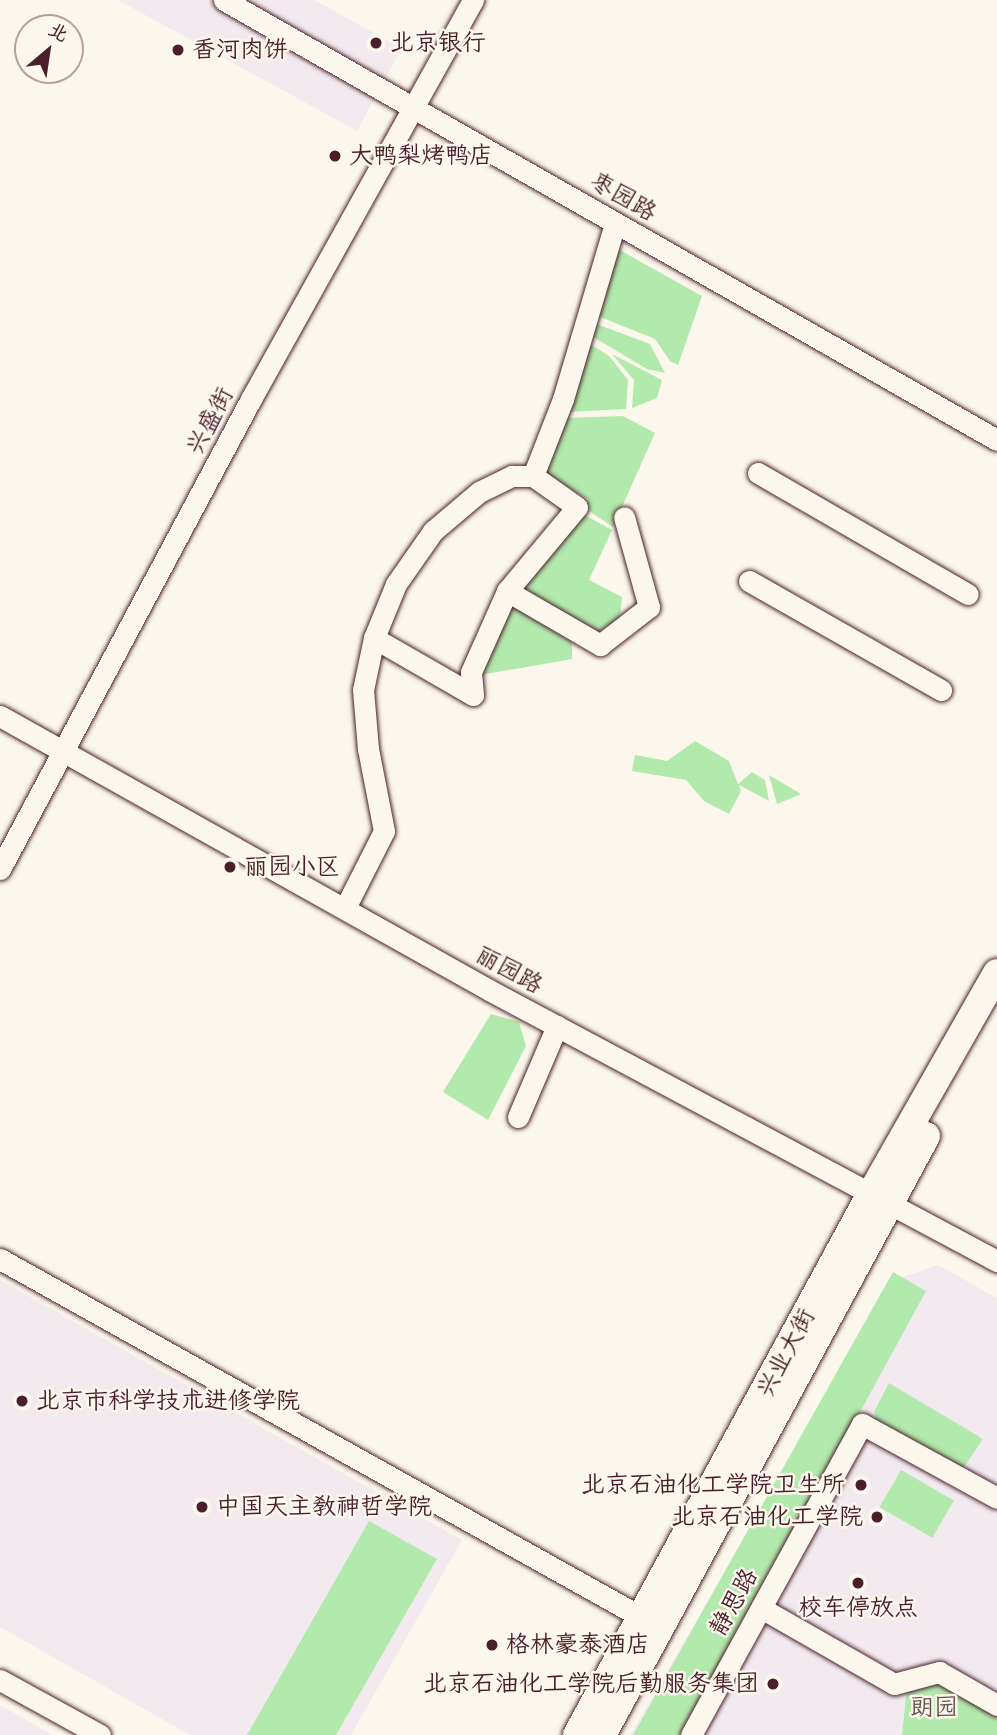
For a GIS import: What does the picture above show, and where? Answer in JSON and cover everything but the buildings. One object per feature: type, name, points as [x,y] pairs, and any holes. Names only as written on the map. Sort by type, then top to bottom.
[{"type":"main road","name":"兴业大街","points":[[602,1735],[997,973]]},
{"type":"main road","name":"兴业大街","points":[[577,1735],[882,1198],[997,1012]]},
{"type":"street","name":"枣园路","points":[[224,0],[997,440]]},
{"type":"street","name":"兴盛街","points":[[0,869],[65,752],[251,399],[473,0]]},
{"type":"street","points":[[533,476],[563,399],[615,223]]},
{"type":"street","points":[[758,473],[968,594]]},
{"type":"street","points":[[345,908],[384,831],[368,749],[363,690],[374,638],[396,584],[433,531],[480,492],[512,476],[533,476],[577,507],[507,591],[471,672],[473,695],[374,638]]},
{"type":"street","points":[[507,591],[600,645],[649,607],[624,517]]},
{"type":"street","points":[[749,581],[941,690]]},
{"type":"street","name":"丽园路","points":[[0,716],[557,1026],[997,1261]]},
{"type":"street","points":[[518,1117],[557,1026]]},
{"type":"street","points":[[0,1259],[643,1618]]},
{"type":"street","name":"静思路","points":[[691,1735],[862,1424],[997,1497]]},
{"type":"street","points":[[761,1608],[894,1684],[939,1672],[997,1705]]},
{"type":"street","points":[[0,1680],[100,1735]]},
{"type":"shaded area","points":[[118,0],[314,0],[402,48],[357,131]]},
{"type":"shaded area","name":"北京石油化工学院","points":[[938,1265],[997,1298],[997,1735],[630,1735],[894,1280]]},
{"type":"shaded area","name":"中国天主教神哲学院","points":[[0,1280],[462,1540],[351,1735],[190,1735],[0,1627]]},
{"type":"shaded area","points":[[0,1705],[9,1710],[52,1735],[0,1735]]},
{"type":"green space","points":[[616,248],[702,296],[678,365],[670,361],[655,339],[598,316]]},
{"type":"green space","points":[[594,323],[650,344],[665,373],[647,369],[590,335]]},
{"type":"green space","points":[[587,342],[609,356],[628,380],[626,409],[568,412]]},
{"type":"green space","points":[[612,354],[662,380],[657,398],[632,408],[634,380]]},
{"type":"green space","points":[[623,416],[655,433],[613,527],[583,507],[588,499],[543,473],[566,418]]},
{"type":"green space","points":[[579,512],[612,530],[589,580],[622,597],[620,618],[597,633],[514,589]]},
{"type":"green space","points":[[507,600],[572,636],[572,659],[480,675]]},
{"type":"green space","points":[[695,741],[729,761],[738,784],[752,772],[765,780],[769,801],[739,785],[741,791],[729,814],[704,801],[686,780],[632,771],[635,755],[667,761]]},
{"type":"green space","points":[[769,775],[801,794],[777,804]]},
{"type":"green space","points":[[491,1014],[519,1022],[526,1046],[488,1120],[443,1092]]},
{"type":"green space","points":[[893,1272],[926,1291],[684,1735],[633,1735]]},
{"type":"green space","points":[[889,1383],[983,1439],[962,1470],[876,1421],[874,1412]]},
{"type":"green space","points":[[901,1470],[954,1500],[932,1538],[880,1507]]},
{"type":"green space","points":[[369,1521],[437,1559],[336,1735],[247,1735]]},
{"type":"green space","name":"朗园","points":[[937,1680],[997,1712],[997,1735],[902,1735],[907,1688]]},
{"type":"place","name":"北京银行","points":[[376,43]]},
{"type":"place","name":"香河肉饼","points":[[178,50]]},
{"type":"place","name":"大鸭梨烤鸭店","points":[[335,156]]},
{"type":"place","name":"丽园小区","points":[[230,867]]},
{"type":"place","name":"北京市科学技术进修学院","points":[[22,1401]]},
{"type":"place","name":"北京石油化工学院卫生所","points":[[861,1485]]},
{"type":"place","name":"中国天主教神哲学院","points":[[202,1507]]},
{"type":"place","name":"北京石油化工学院","points":[[877,1517]]},
{"type":"place","name":"校车停放点","points":[[858,1583]]},
{"type":"place","name":"格林豪泰酒店","points":[[492,1645]]},
{"type":"place","name":"北京石油化工学院后勤服务集团","points":[[773,1684]]}]
